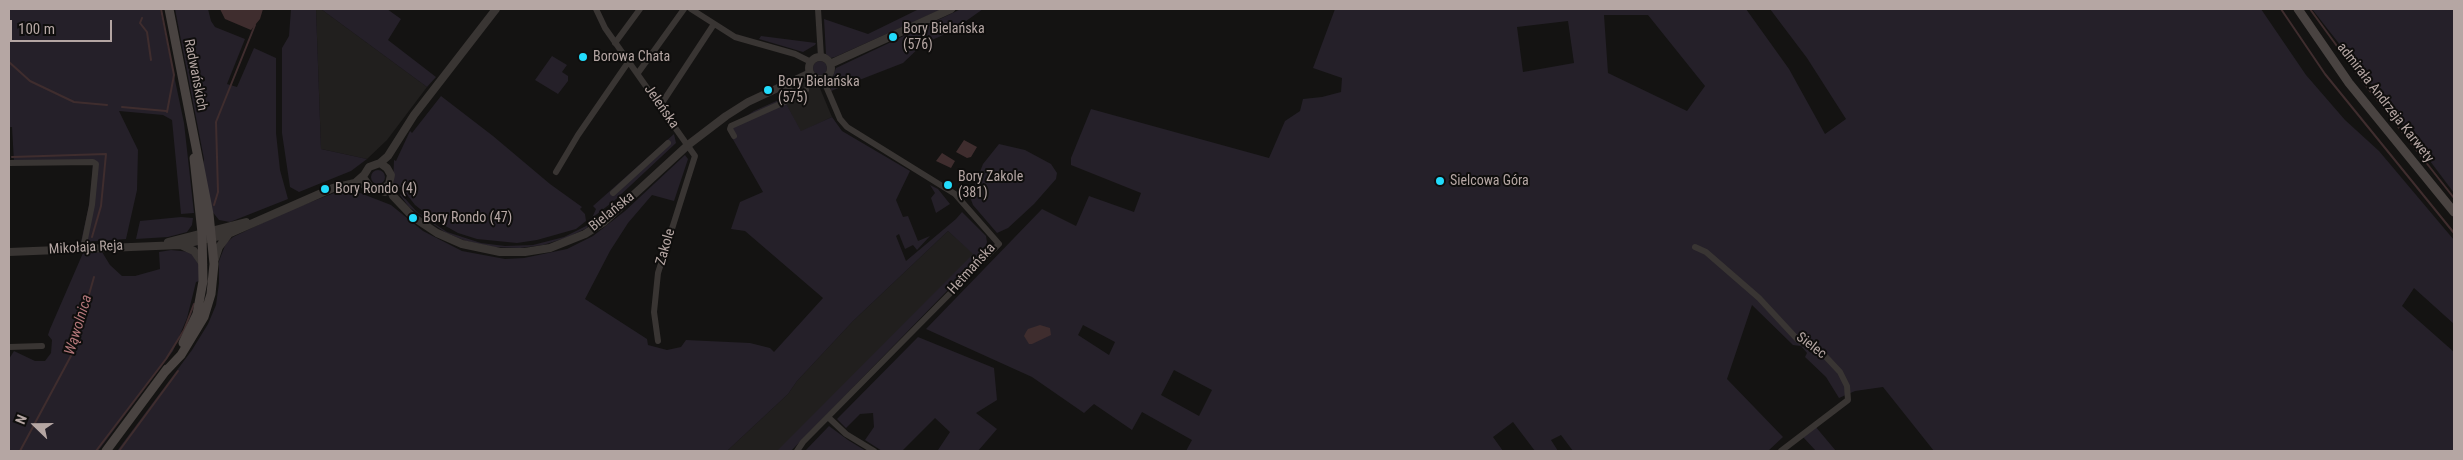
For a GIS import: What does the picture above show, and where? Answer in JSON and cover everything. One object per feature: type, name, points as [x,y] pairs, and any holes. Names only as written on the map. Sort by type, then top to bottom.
[{"type":"main road","name":"Radwańskich","points":[[164,373],[181,355],[204,317],[211,294],[214,264],[212,235],[169,9]]},
{"type":"main road","name":"admirała Andrzeja Karwety","points":[[2298,9],[2349,83],[2454,212]]},
{"type":"main road","name":"Radwańskich","points":[[164,373],[191,328],[197,314],[202,287],[202,236],[194,176],[194,145]]},
{"type":"main road","points":[[106,451],[164,373]]},
{"type":"street","points":[[383,165],[410,120],[496,9]]},
{"type":"street","name":"Jeleńska","points":[[596,9],[615,42],[694,155]]},
{"type":"street","points":[[615,42],[640,9]]},
{"type":"street","points":[[638,73],[684,9]]},
{"type":"street","points":[[691,9],[735,36],[795,54],[811,62]]},
{"type":"street","points":[[818,9],[821,57],[830,64]]},
{"type":"street","points":[[830,64],[952,9]]},
{"type":"street","points":[[660,106],[714,24]]},
{"type":"street","points":[[811,62],[821,57]]},
{"type":"street","points":[[556,172],[578,135],[630,61]]},
{"type":"street","points":[[811,62],[810,73],[816,78],[823,78],[830,73],[830,64]]},
{"type":"street","name":"Bielańska","points":[[385,187],[420,222],[448,238],[487,250],[525,252],[561,244],[585,234],[611,216],[688,145],[730,113],[786,83],[810,73]]},
{"type":"street","name":"Hetmańska","points":[[797,451],[803,442],[999,244],[955,194],[843,124],[823,78]]},
{"type":"street","points":[[786,83],[794,98]]},
{"type":"street","points":[[734,136],[730,129],[732,126],[794,98],[806,90]]},
{"type":"street","points":[[613,193],[668,143]]},
{"type":"street","name":"Zakole","points":[[658,341],[654,312],[657,280],[694,155]]},
{"type":"street","points":[[9,164],[93,162],[96,164],[92,205],[83,249]]},
{"type":"street","points":[[355,183],[364,175],[369,167],[383,165]]},
{"type":"street","points":[[364,175],[366,184],[373,189],[385,187],[391,175],[383,165]]},
{"type":"street","name":"Mikołaja Reja","points":[[163,244],[202,236],[228,234],[318,194],[355,183],[366,184]]},
{"type":"street","name":"Mikołaja Reja","points":[[212,235],[265,217]]},
{"type":"street","points":[[214,264],[219,247],[228,234]]},
{"type":"street","name":"Mikołaja Reja","points":[[9,252],[163,244],[180,245],[202,236]]},
{"type":"street","points":[[180,245],[194,251],[203,264]]},
{"type":"street","name":"Sielec","points":[[1695,247],[1706,252],[1759,298],[1798,340],[1826,357],[1840,372],[1847,386],[1848,400],[1780,451]]},
{"type":"street","points":[[9,347],[42,346]]},
{"type":"street","points":[[828,417],[846,434],[874,451]]},
{"type":"shaded area","points":[[9,9],[160,9],[184,123],[194,213],[181,214],[172,120],[163,115],[119,111],[138,150],[137,190],[126,239],[81,242],[90,201],[93,164],[14,162],[12,127],[9,127]]},
{"type":"shaded area","points":[[175,9],[208,9],[211,21],[215,27],[245,39],[227,84],[237,87],[254,48],[276,58],[276,133],[280,170],[288,199],[230,222],[219,220],[211,210],[203,164],[204,159]]},
{"type":"shaded area","points":[[220,9],[263,9],[260,19],[251,30],[225,19]]},
{"type":"shaded area","points":[[291,9],[316,9],[321,149],[367,159],[351,171],[299,192],[290,187],[282,133],[282,48],[289,36]]},
{"type":"shaded area","points":[[316,9],[321,9],[427,87],[387,140],[367,159],[321,149]]},
{"type":"shaded area","points":[[321,9],[387,9],[401,19],[388,40],[436,77],[427,87]]},
{"type":"shaded area","points":[[919,9],[942,9],[835,57],[831,58],[826,54],[824,19],[868,34]]},
{"type":"shaded area","points":[[961,9],[983,9],[952,31],[923,44],[903,63],[831,91],[831,80],[836,68]]},
{"type":"shaded area","points":[[1335,9],[1746,9],[1789,69],[1825,134],[1846,119],[1807,58],[1770,9],[2261,9],[2306,75],[2345,120],[2379,151],[2454,240],[2454,324],[2414,288],[2402,306],[2454,352],[2454,451],[1934,451],[1883,387],[1855,391],[1839,398],[1826,377],[1805,357],[1807,353],[1801,346],[1793,345],[1752,305],[1727,379],[1783,437],[1768,451],[1573,451],[1561,435],[1551,440],[1558,451],[1535,451],[1513,422],[1493,437],[1503,451],[1186,451],[1192,440],[1142,412],[1132,430],[1094,404],[1084,413],[1032,377],[926,329],[1042,209],[1076,226],[1089,196],[1134,212],[1141,193],[1071,165],[1071,158],[1091,109],[1269,158],[1285,121],[1300,111],[1303,99],[1341,92],[1342,78],[1313,68]],"holes":[[[1604,15],[1648,15],[1705,86],[1687,111],[1608,73]],[[1568,21],[1574,63],[1523,72],[1517,27]],[[1083,325],[1115,342],[1109,355],[1078,335]],[[1174,370],[1212,390],[1199,416],[1161,395]]]},
{"type":"shaded area","points":[[2312,9],[2454,9],[2454,193],[2409,133]]},
{"type":"shaded area","points":[[761,36],[816,43],[803,52],[759,39]]},
{"type":"shaded area","points":[[552,56],[567,65],[562,72],[568,76],[568,81],[558,94],[535,80]]},
{"type":"shaded area","points":[[817,61],[823,61],[827,68],[823,75],[817,75],[813,71],[813,65]]},
{"type":"shaded area","points":[[809,80],[819,86],[832,117],[801,132],[780,93]]},
{"type":"shaded area","points":[[441,96],[493,136],[550,184],[582,207],[580,209],[585,214],[586,221],[576,229],[537,240],[517,243],[477,239],[458,233],[433,219],[415,205],[401,187],[396,189],[393,184],[394,160],[396,161],[410,131],[412,133]]},
{"type":"shaded area","points":[[783,98],[801,131],[832,117],[842,131],[910,171],[896,200],[903,217],[908,216],[918,241],[930,236],[917,250],[913,245],[905,249],[899,234],[896,236],[906,261],[962,212],[986,236],[987,242],[984,253],[791,451],[777,451],[973,254],[948,231],[853,321],[797,381],[788,394],[727,451],[117,451],[192,350],[208,324],[216,305],[219,261],[226,243],[233,237],[287,211],[337,192],[354,189],[391,205],[423,231],[462,251],[505,259],[524,258],[567,249],[593,236],[625,211],[685,155],[688,159],[674,201],[652,195],[628,223],[610,251],[585,299],[647,339],[648,345],[667,350],[681,347],[686,340],[750,343],[770,348],[774,352],[823,298],[745,231],[731,229],[740,202],[763,192],[727,129],[754,111]]},
{"type":"shaded area","points":[[674,134],[676,143],[615,200],[592,218],[596,209],[593,206]]},
{"type":"shaded area","points":[[964,140],[977,147],[971,157],[967,158],[956,152]]},
{"type":"shaded area","points":[[999,144],[1025,150],[1051,164],[1057,173],[1056,179],[1034,204],[1008,228],[997,233],[973,205],[970,197],[983,164]]},
{"type":"shaded area","points":[[942,153],[955,161],[951,168],[936,161]]},
{"type":"shaded area","points":[[375,170],[381,170],[385,177],[381,184],[375,184],[371,180],[371,174]]},
{"type":"shaded area","points":[[930,185],[938,189],[950,204],[936,213],[931,198],[935,193]]},
{"type":"shaded area","points":[[401,194],[417,212],[447,232],[481,243],[505,246],[533,245],[564,237],[588,225],[587,228],[566,238],[543,245],[520,248],[493,247],[466,241],[446,233],[409,207]]},
{"type":"shaded area","points":[[181,217],[193,218],[192,225],[187,232],[168,237],[136,239],[140,221]]},
{"type":"shaded area","points":[[948,231],[974,254],[780,451],[727,451],[788,394],[797,381],[853,321]]},
{"type":"shaded area","points":[[171,250],[191,252],[197,259],[199,267],[199,281],[196,282],[187,318],[173,351],[98,451],[9,451],[9,359],[14,351],[35,361],[45,361],[51,353],[52,340],[48,335],[83,253],[102,252],[110,265],[122,276],[135,276],[160,269],[159,252]]},
{"type":"shaded area","points":[[1040,325],[1050,328],[1051,335],[1029,344],[1024,336],[1026,332],[1028,329]]},
{"type":"shaded area","points":[[918,337],[994,368],[997,400],[976,413],[997,429],[978,451],[938,450],[950,432],[935,418],[902,451],[882,451],[865,440],[874,427],[873,413],[860,414],[846,428],[837,419]]},
{"type":"shaded area","points":[[829,426],[848,440],[866,451],[805,451]]},
{"type":"shaded area","points":[[1815,426],[1836,451],[1816,451],[1803,437]]},
{"type":"waterway","points":[[161,9],[174,75],[167,112]]},
{"type":"waterway","points":[[2281,9],[2325,74],[2454,233]]},
{"type":"waterway","points":[[2310,9],[2366,86],[2454,198]]},
{"type":"waterway","points":[[142,18],[140,23],[147,32],[151,60]]},
{"type":"waterway","points":[[214,205],[218,192],[216,122],[255,25]]},
{"type":"waterway","points":[[9,62],[30,81],[74,102],[107,105]]},
{"type":"waterway","points":[[122,107],[166,111]]},
{"type":"waterway","points":[[12,157],[106,154],[101,206],[92,237]]},
{"type":"waterway","name":"Wąwolnica","points":[[20,451],[72,354],[94,277]]},
{"type":"waterway","points":[[96,451],[166,359],[184,330],[194,304]]},
{"type":"waterway","points":[[119,451],[178,371]]},
{"type":"place","name":"Bory Bielańska (576)","points":[[893,37]]},
{"type":"place","name":"Borowa Chata","points":[[583,57]]},
{"type":"place","name":"Bory Bielańska (575)","points":[[768,90]]},
{"type":"place","name":"Sielcowa Góra","points":[[1440,181]]},
{"type":"place","name":"Bory Zakole (381)","points":[[948,185]]},
{"type":"place","name":"Bory Rondo (4)","points":[[325,189]]},
{"type":"place","name":"Bory Rondo (47)","points":[[413,218]]}]
